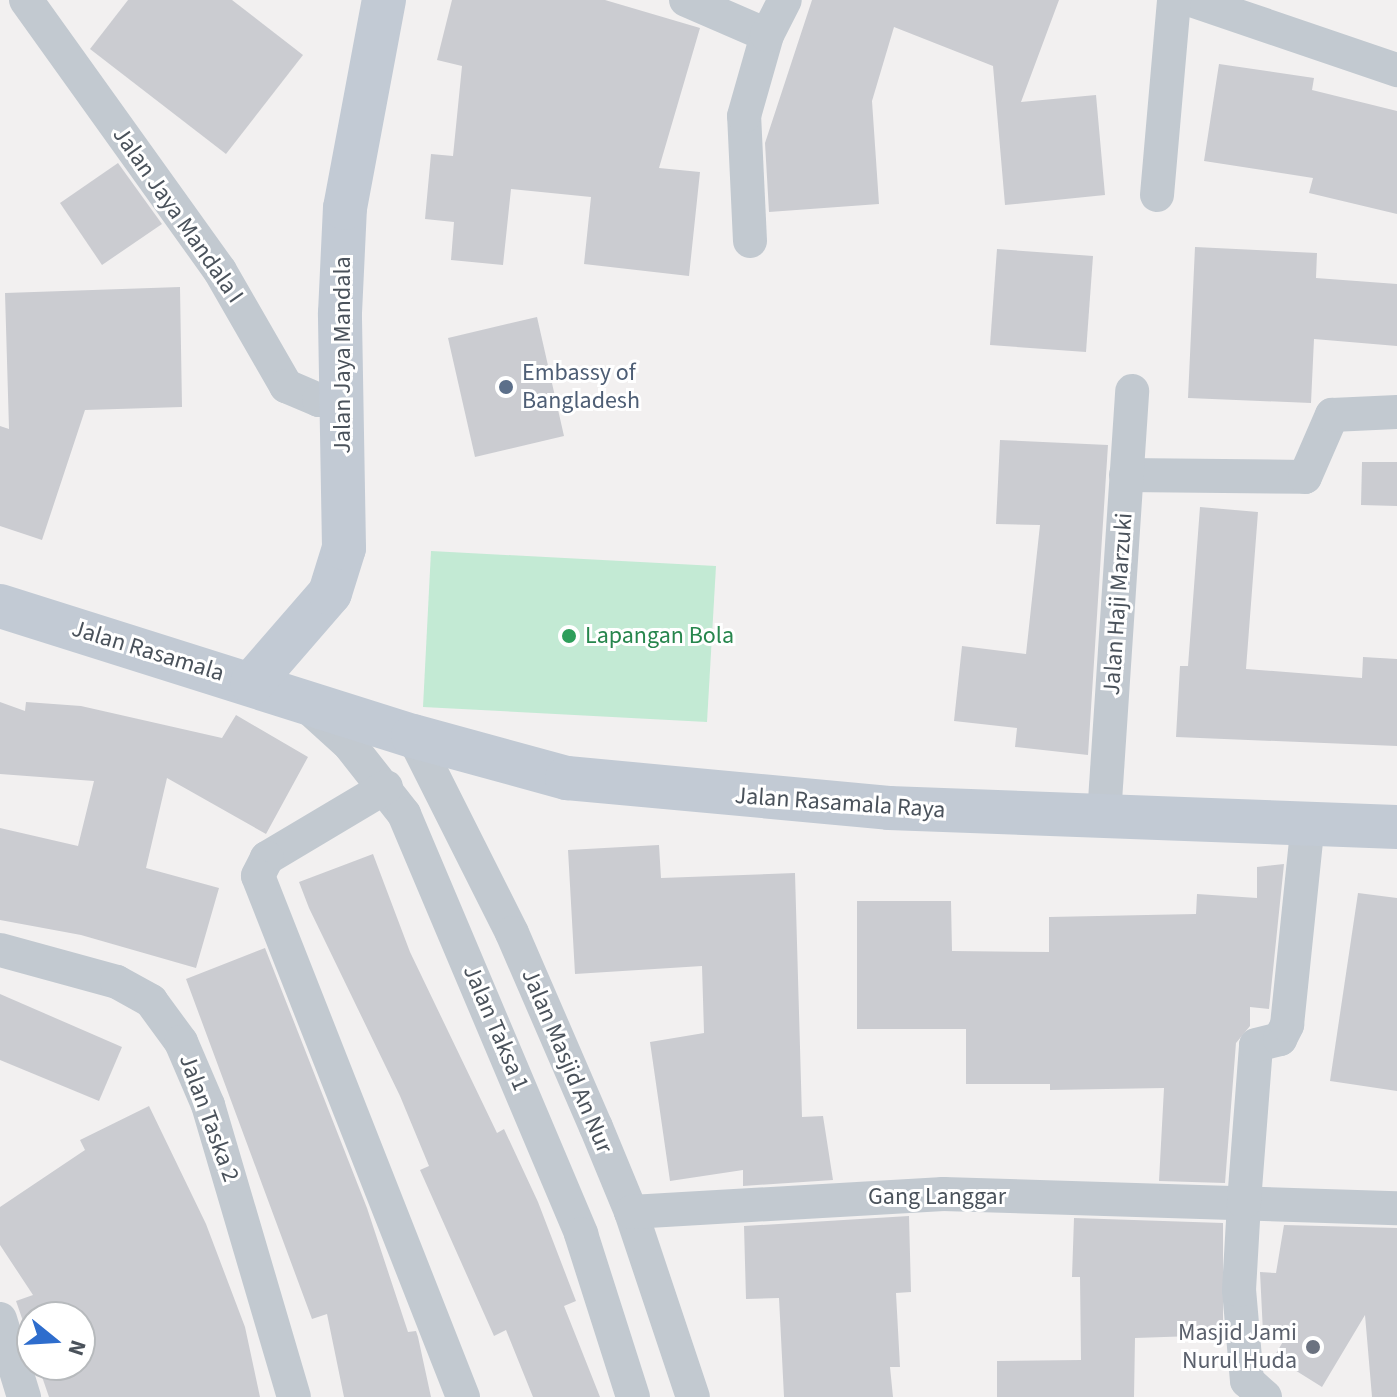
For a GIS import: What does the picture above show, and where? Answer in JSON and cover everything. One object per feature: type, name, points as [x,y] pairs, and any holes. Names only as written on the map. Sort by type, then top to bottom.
[{"type":"street","name":"Jalan Jaya Mandala I","points":[[26,0],[220,271],[286,386],[319,400],[343,397]]},
{"type":"street","name":"Jalan Jaya Mandala","points":[[252,683],[330,593],[344,548],[345,208],[384,0]]},
{"type":"street","points":[[686,0],[767,35]]},
{"type":"street","points":[[750,241],[744,116],[767,35],[785,0]]},
{"type":"street","points":[[1157,195],[1174,0]]},
{"type":"street","points":[[1191,0],[1397,70]]},
{"type":"street","name":"Jalan Haji Marzuki","points":[[1104,816],[1132,391]]},
{"type":"street","points":[[1126,475],[1305,477],[1332,415],[1397,412]]},
{"type":"street","name":"Jalan Rasamala","points":[[0,606],[295,696]]},
{"type":"street","name":"Jalan Rasamala Raya","points":[[295,696],[413,736],[567,778],[640,789],[889,808],[1397,827]]},
{"type":"street","name":"Jalan Taksa 1","points":[[295,696],[386,787],[432,875],[581,1234],[633,1397]]},
{"type":"street","name":"Jalan Masjid An Nur","points":[[413,736],[512,933],[631,1212],[693,1397]]},
{"type":"street","points":[[386,787],[267,858],[258,876],[463,1397]]},
{"type":"street","points":[[1265,1397],[1247,1381],[1239,1290],[1244,1202],[1256,1045],[1280,1039],[1287,1025],[1308,823]]},
{"type":"street","name":"Jalan Taska 2","points":[[0,950],[117,982],[151,1001],[181,1042],[208,1105],[294,1397]]},
{"type":"street","name":"Gang Langgar","points":[[631,1212],[943,1194],[1397,1208]]},
{"type":"street","points":[[0,1319],[24,1397]]},
{"type":"green space","name":"Lapangan Bola","points":[[431,551],[716,566],[707,722],[423,707]]},
{"type":"building","points":[[128,0],[232,0],[303,55],[226,154],[90,49]]},
{"type":"building","points":[[452,0],[605,0],[700,28],[659,168],[700,172],[689,276],[584,264],[591,197],[511,189],[503,265],[451,260],[454,222],[425,219],[431,154],[453,156],[462,66],[437,60]]},
{"type":"building","points":[[812,0],[1059,0],[1021,102],[1096,95],[1105,195],[1005,205],[993,66],[894,27],[872,101],[879,204],[769,212],[765,143]]},
{"type":"building","points":[[1219,64],[1314,78],[1312,90],[1397,111],[1397,214],[1309,193],[1313,178],[1204,161]]},
{"type":"building","points":[[118,163],[162,224],[102,265],[60,203]]},
{"type":"building","points":[[1195,247],[1317,253],[1316,278],[1397,284],[1397,346],[1314,339],[1311,403],[1188,398]]},
{"type":"building","points":[[997,249],[1093,256],[1086,352],[990,345]]},
{"type":"building","points":[[180,287],[182,407],[85,410],[42,540],[0,526],[0,426],[9,429],[5,293]]},
{"type":"building","name":"Embassy of Bangladesh","points":[[537,317],[564,436],[475,457],[448,338]]},
{"type":"building","points":[[1000,440],[1108,445],[1088,755],[1015,747],[1017,728],[954,721],[962,646],[1026,654],[1040,525],[996,524]]},
{"type":"building","points":[[1362,462],[1397,462],[1397,506],[1361,505]]},
{"type":"building","points":[[1200,507],[1258,512],[1246,669],[1362,678],[1363,657],[1397,659],[1397,746],[1176,737],[1180,666],[1188,666]]},
{"type":"building","points":[[0,702],[25,711],[26,702],[81,706],[222,738],[236,715],[308,757],[266,834],[167,778],[146,868],[219,888],[196,968],[81,935],[0,920],[0,828],[78,846],[94,781],[0,774]]},
{"type":"building","points":[[659,845],[661,878],[795,873],[802,1117],[823,1116],[833,1180],[743,1186],[743,1170],[670,1181],[650,1042],[704,1033],[702,966],[575,974],[568,850]]},
{"type":"building","points":[[373,854],[410,952],[497,1133],[504,1129],[538,1202],[576,1301],[564,1306],[600,1397],[533,1397],[506,1330],[494,1336],[420,1170],[429,1166],[400,1096],[309,908],[299,882]]},
{"type":"building","points":[[1284,864],[1269,1009],[1250,1007],[1250,1026],[1236,1043],[1225,1183],[1159,1181],[1164,1088],[1050,1090],[1050,1084],[966,1084],[966,1029],[857,1029],[857,901],[951,901],[952,951],[1049,952],[1049,917],[1196,914],[1197,894],[1257,898],[1257,867]]},
{"type":"building","points":[[1358,893],[1397,898],[1397,1091],[1330,1081]]},
{"type":"building","points":[[265,948],[367,1208],[408,1332],[416,1331],[431,1397],[344,1397],[327,1314],[312,1319],[186,979]]},
{"type":"building","points":[[0,994],[122,1047],[99,1101],[0,1060]]},
{"type":"building","points":[[149,1106],[206,1224],[245,1327],[260,1397],[49,1397],[44,1381],[96,1381],[96,1301],[16,1301],[33,1295],[0,1245],[0,1207],[85,1150],[80,1140]]},
{"type":"building","points":[[909,1216],[911,1292],[896,1293],[900,1367],[890,1367],[893,1397],[784,1397],[779,1298],[746,1299],[744,1226]]},
{"type":"building","points":[[1074,1218],[1223,1223],[1223,1335],[1135,1338],[1134,1397],[997,1397],[997,1361],[1081,1360],[1080,1277],[1072,1277]]},
{"type":"building","points":[[1284,1225],[1397,1228],[1397,1397],[1372,1397],[1365,1315],[1322,1387],[1274,1357],[1288,1333],[1263,1333],[1260,1272],[1276,1273]]},
{"type":"place","name":"Embassy of Bangladesh","points":[[506,387]]},
{"type":"place","name":"Lapangan Bola","points":[[569,636]]},
{"type":"place","name":"Masjid Jami Nurul Huda","points":[[1313,1347]]}]
